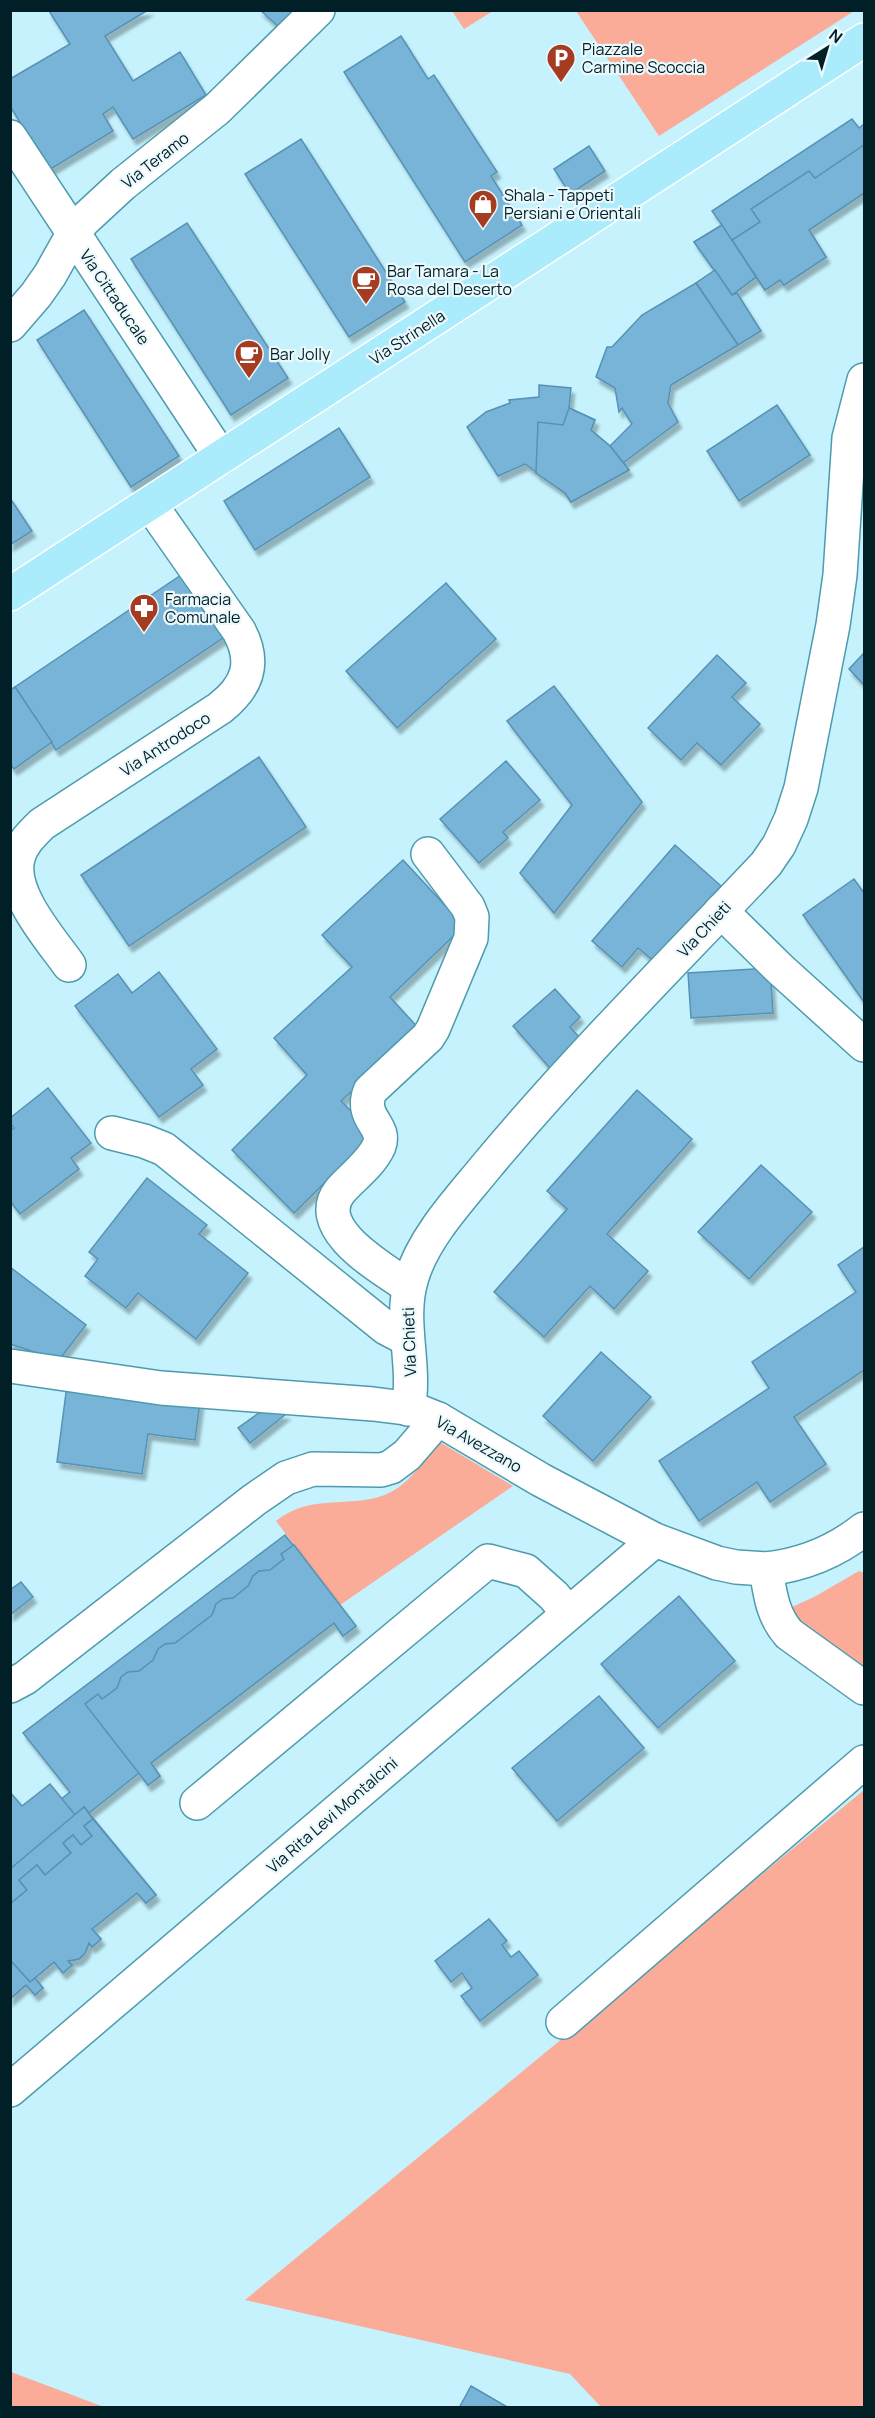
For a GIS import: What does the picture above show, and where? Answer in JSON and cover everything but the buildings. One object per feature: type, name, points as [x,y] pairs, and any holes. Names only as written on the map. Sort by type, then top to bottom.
[{"type":"main road","name":"Via Strinella","points":[[10,594],[864,40]]},
{"type":"street","name":"Via Teramo","points":[[10,325],[50,275],[73,234],[123,184],[217,109],[318,10]]},
{"type":"street","name":"Via Cittaducale","points":[[10,137],[221,457]]},
{"type":"street","name":"Via Chieti","points":[[408,1408],[410,1378],[406,1317],[409,1287],[417,1264],[435,1234],[495,1156],[528,1118],[766,864],[779,846],[791,819],[801,788],[833,625],[840,575],[849,438],[864,380]]},
{"type":"street","name":"Via Antrodoco","points":[[69,965],[27,904],[20,888],[17,872],[18,858],[24,844],[42,824],[220,708],[240,688],[248,669],[247,649],[239,631],[150,504]]},
{"type":"street","points":[[409,1287],[342,1235],[333,1219],[333,1210],[339,1193],[379,1146],[380,1131],[367,1109],[366,1100],[369,1091],[428,1037],[471,938],[472,917],[468,907],[428,854]]},
{"type":"street","points":[[722,911],[788,976],[864,1045]]},
{"type":"street","points":[[112,1133],[164,1149],[387,1328],[407,1340]]},
{"type":"street","name":"Via Avezzano","points":[[10,1366],[161,1388],[408,1408],[438,1419],[541,1480],[655,1540],[717,1563],[736,1567],[766,1569],[807,1562],[833,1550],[864,1529]]},
{"type":"street","points":[[10,1686],[25,1678],[254,1500],[286,1478],[313,1469],[386,1469],[407,1455],[438,1419]]},
{"type":"street","name":"Via Rita Levi Montalcini","points":[[10,2090],[655,1540]]},
{"type":"street","points":[[197,1803],[488,1561],[526,1570],[554,1596],[568,1613]]},
{"type":"street","points":[[766,1569],[776,1615],[789,1634],[864,1688]]},
{"type":"street","points":[[563,2022],[864,1762]]},
{"type":"shaded area","points":[[452,11],[493,11],[464,29]]},
{"type":"shaded area","points":[[576,11],[854,11],[659,136]]},
{"type":"shaded area","points":[[438,1441],[513,1486],[340,1605],[276,1521],[304,1506],[363,1500],[391,1492],[412,1476]]},
{"type":"shaded area","points":[[859,1571],[864,1573],[864,1672],[813,1636],[797,1617],[792,1607]]},
{"type":"shaded area","points":[[864,1790],[864,2407],[601,2407],[570,2374],[245,2300]]},
{"type":"shaded area","points":[[11,2372],[104,2407],[11,2407]]},
{"type":"place","name":"Piazzale Carmine Scoccia","points":[[561,84]]},
{"type":"place","name":"Shala - Tappeti Persiani e Orientali","points":[[483,230]]},
{"type":"place","name":"Bar Tamara - La Rosa del Deserto","points":[[366,306]]},
{"type":"place","name":"Bar Jolly","points":[[249,380]]},
{"type":"place","name":"Farmacia Comunale","points":[[144,634]]}]
